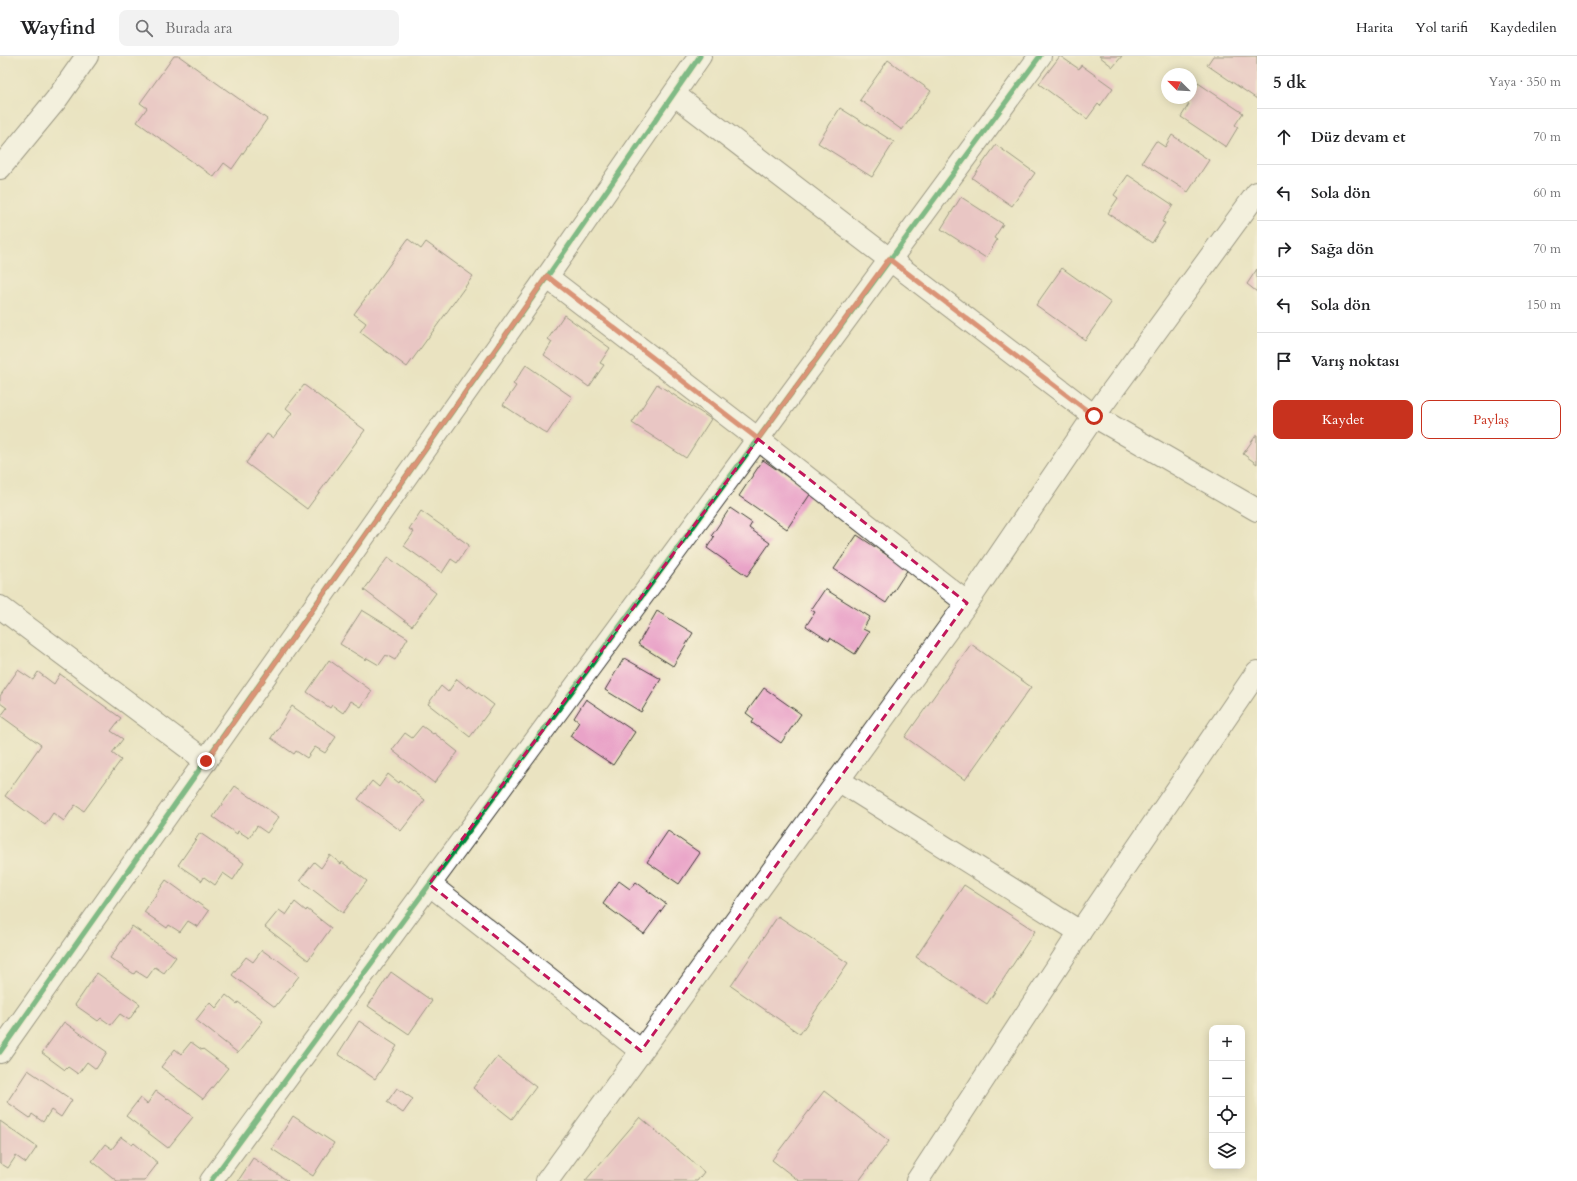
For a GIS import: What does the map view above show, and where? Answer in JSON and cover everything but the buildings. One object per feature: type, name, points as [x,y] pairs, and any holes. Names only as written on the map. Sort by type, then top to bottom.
[{"type":"street","points":[[0,168],[56,100],[87,56]]},
{"type":"street","points":[[0,1052],[675,95],[700,56]]},
{"type":"street","points":[[211,1181],[1040,56]]},
{"type":"street","points":[[675,95],[1094,416],[1257,510]]},
{"type":"street","points":[[547,1181],[967,603],[1094,416],[1257,193]]},
{"type":"street","points":[[547,276],[967,603]]},
{"type":"street","points":[[0,607],[206,761]]},
{"type":"street","points":[[917,1181],[1080,932],[1257,672]]},
{"type":"street","points":[[838,780],[1080,932]]},
{"type":"street","points":[[429,884],[641,1051]]},
{"type":"highlighted area","points":[[758,439],[967,603],[641,1051],[429,884]]},
{"type":"cycle path","points":[[0,1052],[547,277],[700,56]]},
{"type":"cycle path","points":[[211,1181],[1040,56]]},
{"type":"route","points":[[206,761],[547,276],[758,439],[889,259],[1094,416]]}]
